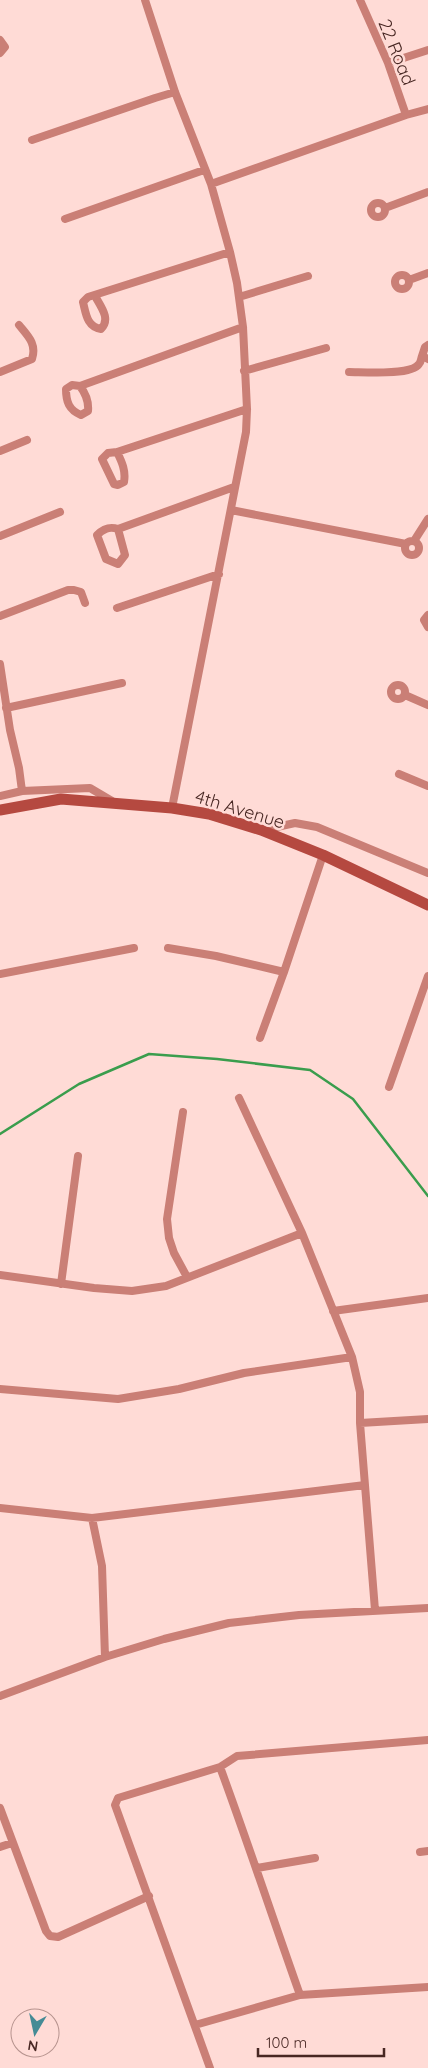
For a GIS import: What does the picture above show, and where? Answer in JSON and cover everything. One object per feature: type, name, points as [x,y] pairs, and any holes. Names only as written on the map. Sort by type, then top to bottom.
[{"type":"main road","name":"4th Avenue","points":[[0,810],[61,799],[172,808],[209,814],[261,830],[323,855],[428,905]]},
{"type":"street","points":[[145,0],[175,92],[211,184],[230,252],[239,297],[247,408],[246,432],[172,808]]},
{"type":"street","name":"22 Road","points":[[360,0],[388,63],[406,115]]},
{"type":"street","points":[[0,40],[5,47],[0,53]]},
{"type":"street","points":[[388,63],[428,50]]},
{"type":"street","points":[[32,140],[175,92]]},
{"type":"street","points":[[211,184],[406,115],[428,109]]},
{"type":"street","points":[[65,219],[204,170]]},
{"type":"street","points":[[385,208],[428,192]]},
{"type":"street","points":[[95,296],[230,252]]},
{"type":"street","points":[[410,280],[428,273]]},
{"type":"street","points":[[239,297],[308,276]]},
{"type":"street","points":[[0,372],[32,359],[35,352],[33,342],[19,325]]},
{"type":"street","points":[[80,386],[242,327]]},
{"type":"street","points":[[349,372],[394,373],[415,367],[425,357],[425,347],[428,345]]},
{"type":"street","points":[[244,371],[326,348]]},
{"type":"street","points":[[117,452],[247,408]]},
{"type":"street","points":[[0,451],[27,440]]},
{"type":"street","points":[[118,530],[234,487]]},
{"type":"street","points":[[231,510],[410,542],[420,546],[419,552]]},
{"type":"street","points":[[0,536],[60,512]]},
{"type":"street","points":[[428,519],[405,547],[407,553],[411,555],[419,552],[428,552]]},
{"type":"street","points":[[113,527],[118,530],[125,555],[118,564],[106,560],[97,535],[103,529],[113,527]]},
{"type":"street","points":[[117,608],[219,574]]},
{"type":"street","points":[[0,616],[68,590],[81,592],[85,603]]},
{"type":"street","points":[[428,615],[424,620],[428,627]]},
{"type":"street","points":[[0,664],[6,708],[20,768],[22,792]]},
{"type":"street","points":[[6,708],[122,683]]},
{"type":"street","points":[[405,695],[428,705]]},
{"type":"street","points":[[399,774],[428,786]]},
{"type":"street","points":[[0,796],[22,792],[90,788],[116,804]]},
{"type":"street","points":[[261,830],[295,823],[317,827],[428,873]]},
{"type":"street","points":[[260,1038],[323,855]]},
{"type":"street","points":[[0,974],[134,948]]},
{"type":"street","points":[[168,948],[216,956],[284,972]]},
{"type":"street","points":[[389,1087],[428,976]]},
{"type":"street","points":[[239,1098],[302,1233],[352,1357],[360,1392],[360,1423],[375,1610]]},
{"type":"street","points":[[183,1112],[167,1218],[169,1238],[174,1253],[187,1277]]},
{"type":"street","points":[[61,1284],[78,1156]]},
{"type":"street","points":[[0,1274],[61,1284],[132,1291],[166,1286],[302,1233]]},
{"type":"street","points":[[333,1311],[428,1298]]},
{"type":"street","points":[[0,1389],[118,1399],[179,1390],[244,1373],[352,1357]]},
{"type":"street","points":[[360,1423],[428,1419]]},
{"type":"street","points":[[0,1508],[92,1518],[365,1484]]},
{"type":"street","points":[[92,1518],[102,1566],[105,1657]]},
{"type":"street","points":[[0,1696],[105,1657],[164,1639],[229,1623],[375,1610],[428,1608]]},
{"type":"street","points":[[210,2068],[116,1805],[118,1798],[220,1767],[237,1756],[428,1740]]},
{"type":"street","points":[[220,1767],[300,1995]]},
{"type":"street","points":[[0,1808],[46,1931],[50,1936],[58,1937],[149,1896]]},
{"type":"street","points":[[0,1847],[12,1843]]},
{"type":"street","points":[[257,1868],[315,1858]]},
{"type":"street","points":[[195,2025],[300,1995],[428,1987]]},
{"type":"waterway","points":[[0,1134],[79,1084],[149,1054],[217,1059],[310,1070],[353,1099],[428,1196]]}]
